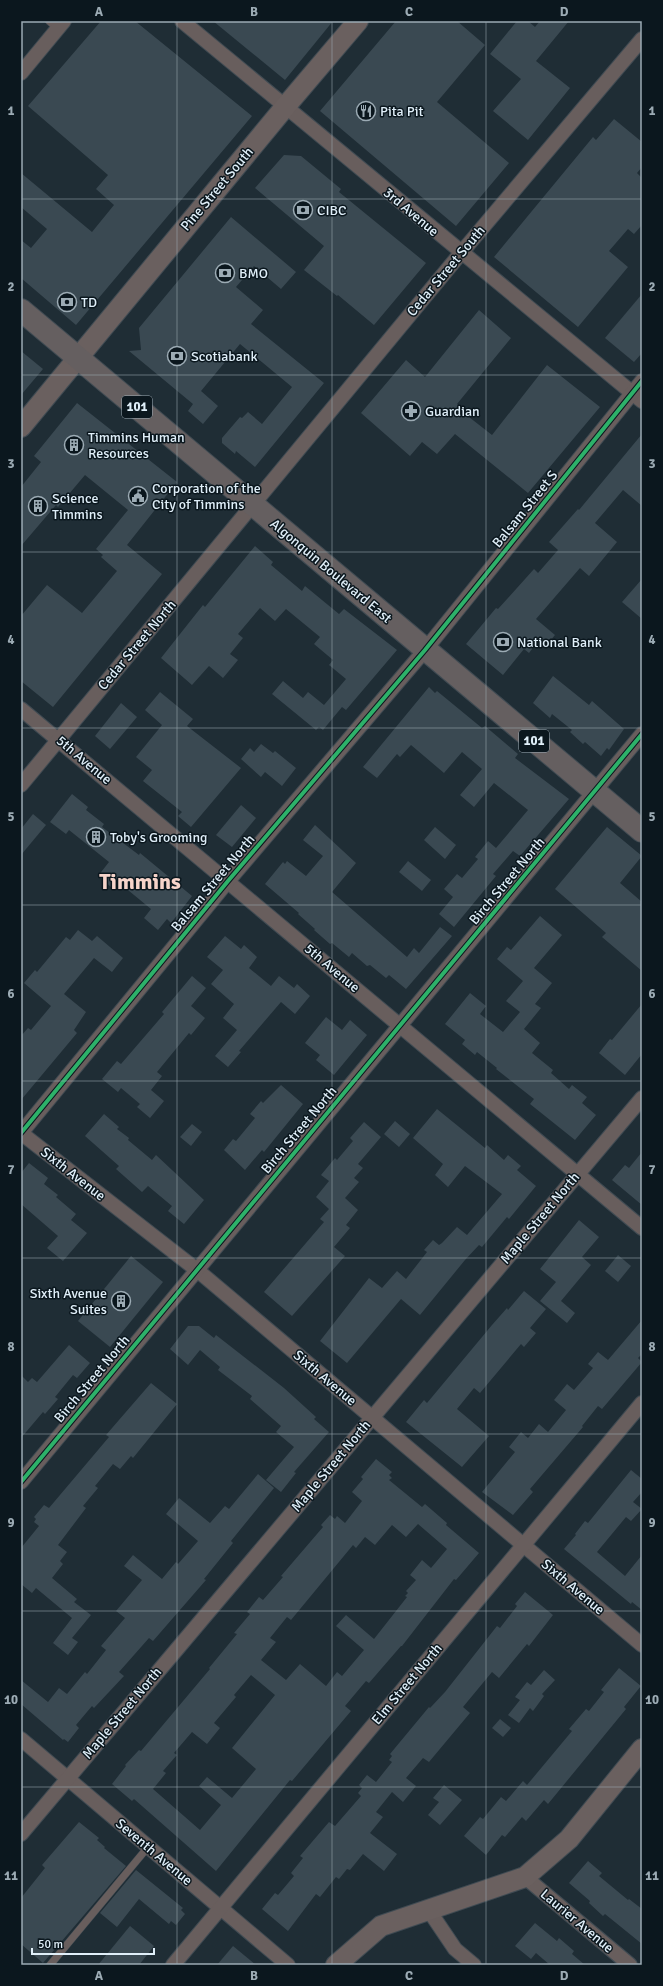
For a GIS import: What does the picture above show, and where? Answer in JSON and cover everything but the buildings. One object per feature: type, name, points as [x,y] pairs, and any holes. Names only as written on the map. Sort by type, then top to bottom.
[{"type":"main road","name":"Algonquin Boulevard East","points":[[21,310],[642,832]]},
{"type":"street","name":"3rd Avenue","points":[[182,21],[637,397]]},
{"type":"street","name":"Pine Street South","points":[[21,427],[285,107],[358,21]]},
{"type":"street","points":[[21,73],[57,24]]},
{"type":"street","name":"Cedar Street South","points":[[253,505],[461,253],[642,39]]},
{"type":"street","name":"Balsam Street S","points":[[425,650],[637,397],[642,381]]},
{"type":"street","name":"Cedar Street North","points":[[21,785],[253,505]]},
{"type":"street","name":"Balsam Street North","points":[[21,1133],[228,881],[425,650]]},
{"type":"street","name":"5th Avenue","points":[[21,709],[59,739],[642,1228]]},
{"type":"street","name":"Birch Street North","points":[[21,1482],[642,734]]},
{"type":"street","name":"Maple Street North","points":[[21,1834],[642,1098]]},
{"type":"street","name":"Sixth Avenue","points":[[21,1133],[197,1270],[642,1645]]},
{"type":"street","name":"Elm Street North","points":[[173,1965],[642,1403]]},
{"type":"street","name":"Seventh Avenue","points":[[21,1739],[288,1965]]},
{"type":"street","points":[[336,1965],[381,1926],[525,1877],[569,1839],[641,1752]]},
{"type":"street","name":"Laurier Avenue","points":[[525,1877],[630,1965]]},
{"type":"street","points":[[428,1909],[455,1949],[474,1965]]},
{"type":"lane","points":[[50,1965],[148,1847]]},
{"type":"cycle path","points":[[21,1133],[228,881],[425,650],[642,381]]},
{"type":"cycle path","points":[[21,1482],[642,734]]},
{"type":"place","name":"Pita Pit","points":[[366,111]]},
{"type":"place","name":"CIBC","points":[[303,210]]},
{"type":"place","name":"BMO","points":[[225,273]]},
{"type":"place","name":"TD","points":[[67,302]]},
{"type":"place","name":"Scotiabank","points":[[177,356]]},
{"type":"place","name":"Guardian","points":[[411,411]]},
{"type":"place","name":"Timmins Human Resources","points":[[74,445]]},
{"type":"place","name":"Corporation of the City of Timmins","points":[[138,496]]},
{"type":"place","name":"Science Timmins","points":[[38,506]]},
{"type":"place","name":"National Bank","points":[[503,642]]},
{"type":"place","name":"Toby's Grooming","points":[[96,837]]},
{"type":"place","name":"Sixth Avenue Suites","points":[[121,1301]]},
{"type":"district","name":"Timmins","points":[[140,881]]}]
